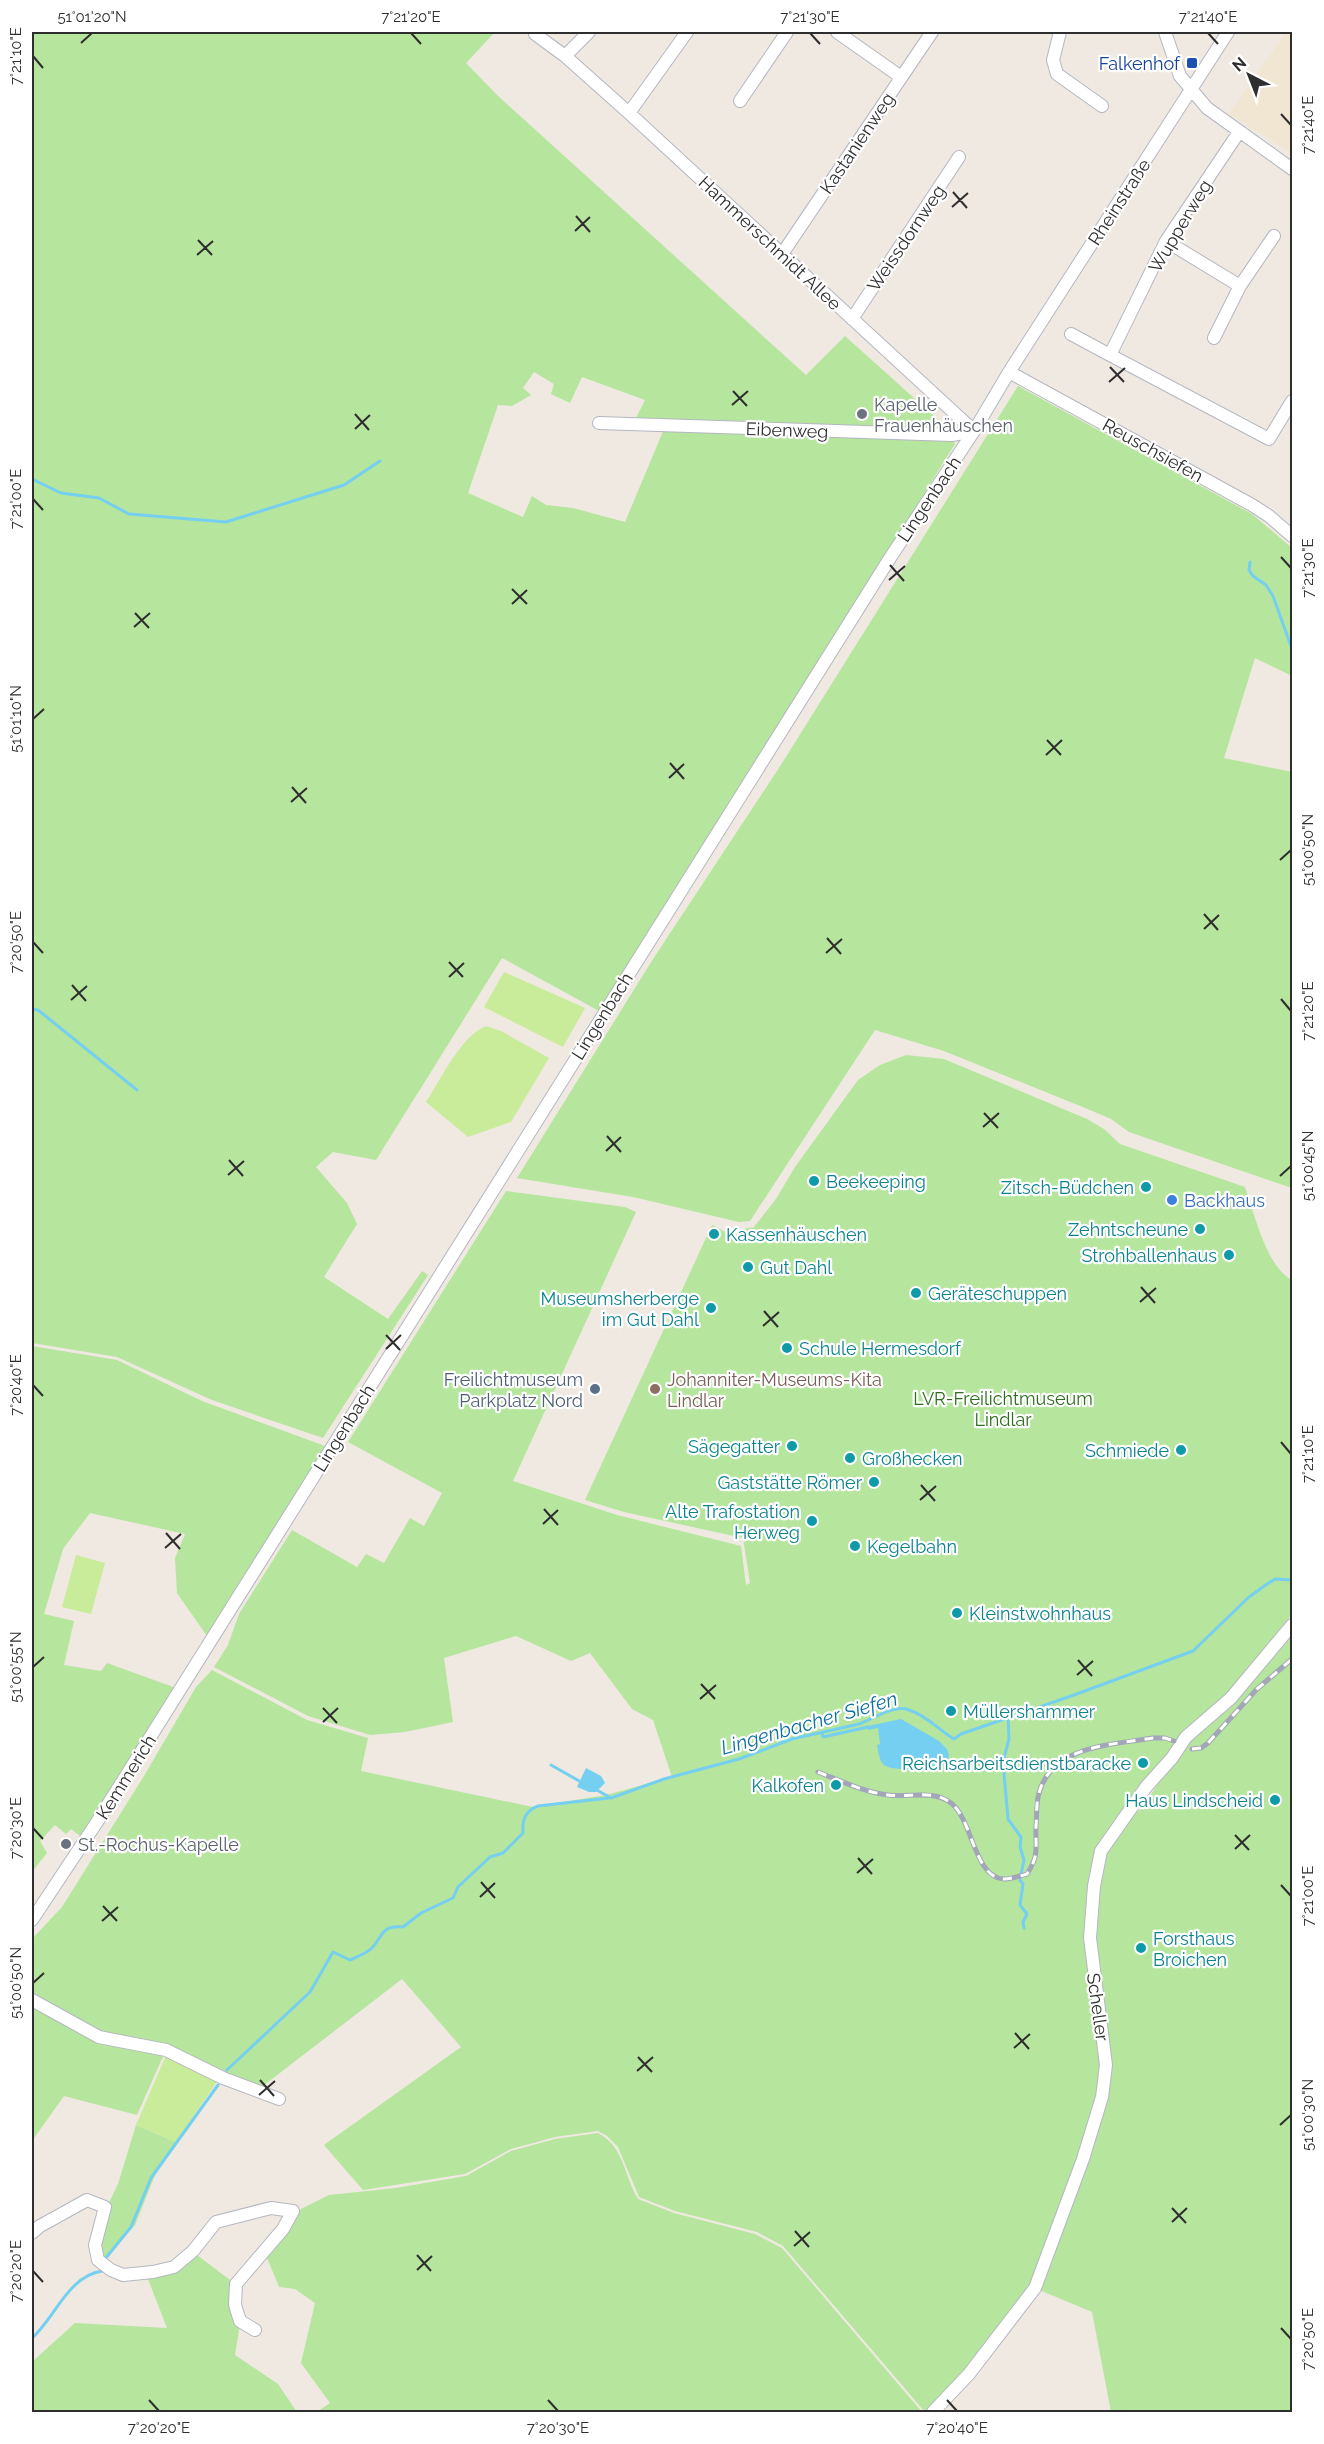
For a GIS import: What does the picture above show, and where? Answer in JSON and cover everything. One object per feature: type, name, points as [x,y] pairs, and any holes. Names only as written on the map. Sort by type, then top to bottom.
[{"type":"street","points":[[565,56],[589,32]]},
{"type":"street","points":[[629,113],[687,32]]},
{"type":"street","points":[[740,101],[787,32]]},
{"type":"street","points":[[837,32],[901,77]]},
{"type":"street","name":"Kastanienweg","points":[[782,254],[932,32]]},
{"type":"street","points":[[1060,32],[1053,60],[1057,74],[1102,106]]},
{"type":"street","points":[[1165,32],[1180,76],[1208,108],[1293,169]]},
{"type":"street","name":"Rheinstraße","points":[[1009,372],[1228,32]]},
{"type":"street","name":"Hammerschmidt Allee","points":[[535,34],[565,56],[629,113],[974,431]]},
{"type":"street","name":"Wupperweg","points":[[1110,356],[1166,242],[1239,132]]},
{"type":"street","name":"Weissdornweg","points":[[852,318],[959,157]]},
{"type":"street","points":[[1214,338],[1240,286],[1274,236]]},
{"type":"street","points":[[1166,242],[1240,286]]},
{"type":"street","points":[[1071,334],[1269,439],[1293,401]]},
{"type":"street","name":"Lingenbach","points":[[197,1662],[890,558],[974,431],[1009,372]]},
{"type":"street","name":"Reuschsiefen","points":[[1009,372],[1252,506],[1276,520],[1293,536]]},
{"type":"street","name":"Eibenweg","points":[[599,423],[952,435],[974,431]]},
{"type":"street","name":"Scheller","points":[[933,2412],[969,2374],[1035,2288],[1083,2159],[1102,2097],[1106,2065],[1090,1938],[1094,1886],[1101,1851],[1146,1787],[1172,1758],[1186,1737],[1231,1698],[1293,1625]]},
{"type":"street","name":"Kemmerich","points":[[32,1920],[98,1822],[197,1662]]},
{"type":"street","points":[[32,2000],[99,2037],[166,2050],[223,2078],[279,2099]]},
{"type":"street","points":[[32,2233],[40,2226],[87,2200],[105,2207],[95,2245],[98,2260],[111,2270],[123,2275],[174,2267],[193,2251],[216,2222],[271,2208],[293,2211],[283,2229],[236,2284],[235,2305],[240,2321],[255,2330]]},
{"type":"shaded area","points":[[1286,32],[1292,32],[1292,153],[1229,114]]},
{"type":"green space","points":[[32,32],[495,32],[466,63],[498,96],[806,375],[845,336],[943,424],[947,431],[633,424],[645,400],[582,377],[570,403],[551,394],[554,384],[534,372],[523,388],[531,395],[512,406],[498,405],[468,493],[523,517],[532,496],[546,505],[573,508],[625,522],[664,429],[951,437],[955,444],[601,1012],[502,958],[376,1160],[333,1152],[316,1167],[347,1203],[357,1224],[324,1277],[388,1319],[422,1271],[428,1275],[323,1438],[212,1400],[117,1357],[32,1343]]},
{"type":"green space","points":[[1018,386],[1252,514],[1292,548],[1292,676],[1255,658],[1224,758],[1292,772],[1292,1188],[1129,1132],[1111,1119],[944,1051],[875,1030],[750,1221],[739,1222],[633,1197],[517,1178],[653,959],[779,768]]},
{"type":"green space","points":[[504,972],[585,1008],[563,1047],[484,1007]]},
{"type":"green space","points":[[486,1026],[501,1031],[549,1058],[511,1122],[468,1137],[426,1102],[460,1048],[477,1031]]},
{"type":"green space","name":"LVR-Freilichtmuseum Lindlar","points":[[906,1055],[944,1059],[1087,1119],[1104,1129],[1120,1144],[1245,1187],[1262,1239],[1275,1264],[1292,1280],[1292,1614],[1228,1693],[1199,1717],[1116,1819],[1090,1886],[1101,2055],[1099,2094],[1034,2287],[932,2412],[925,2412],[783,2246],[757,2232],[675,2211],[639,2197],[618,2147],[598,2131],[555,2137],[511,2149],[465,2174],[363,2190],[324,2145],[461,2047],[402,1979],[259,2089],[214,2068],[100,2035],[32,1998],[32,1939],[62,1907],[144,1776],[196,1687],[212,1670],[307,1720],[368,1738],[361,1771],[533,1807],[606,1795],[672,1777],[653,1720],[632,1709],[590,1653],[571,1661],[516,1636],[444,1658],[453,1722],[405,1732],[370,1735],[308,1716],[214,1667],[228,1645],[239,1614],[292,1530],[357,1567],[366,1554],[384,1563],[410,1518],[424,1526],[442,1493],[348,1442],[506,1191],[625,1207],[636,1212],[513,1481],[617,1515],[741,1546],[746,1585],[750,1583],[743,1538],[624,1512],[585,1500],[712,1225],[735,1237],[739,1230],[754,1227],[858,1080],[880,1065]]},
{"type":"green space","points":[[32,1346],[117,1360],[202,1401],[325,1446],[207,1636],[177,1593],[175,1558],[185,1534],[90,1513],[63,1549],[44,1614],[74,1621],[64,1665],[101,1671],[107,1663],[176,1688],[83,1838],[71,1829],[66,1834],[55,1825],[40,1841],[47,1853],[32,1872]]},
{"type":"green space","points":[[76,1555],[105,1563],[91,1614],[62,1607]]},
{"type":"green space","points":[[1292,1629],[1292,2412],[1111,2412],[1092,2312],[1037,2289],[1102,2111],[1093,1940],[1105,1852],[1122,1823],[1141,1809],[1176,1757]]},
{"type":"green space","points":[[32,2001],[81,2030],[165,2052],[137,2115],[64,2096],[32,2141]]},
{"type":"green space","points":[[167,2053],[218,2080],[176,2142],[136,2125]]},
{"type":"green space","points":[[136,2125],[176,2142],[157,2170],[135,2225],[102,2262],[97,2245],[107,2207],[118,2184]]},
{"type":"green space","points":[[598,2133],[607,2139],[623,2162],[638,2199],[674,2213],[755,2234],[782,2248],[922,2412],[317,2412],[330,2403],[301,2363],[315,2303],[295,2289],[279,2287],[265,2253],[295,2212],[329,2195],[396,2188],[466,2176],[511,2151],[555,2139]]},
{"type":"green space","points":[[197,2255],[234,2283],[240,2323],[235,2355],[278,2384],[297,2412],[32,2412],[32,2362],[75,2323],[167,2328],[146,2274],[174,2269]]},
{"type":"water","points":[[901,1719],[939,1741],[947,1749],[949,1756],[947,1762],[943,1765],[911,1769],[893,1768],[882,1763],[877,1745],[880,1744],[878,1728],[868,1730],[868,1726]]},
{"type":"water","points":[[586,1768],[601,1776],[605,1783],[596,1792],[577,1787]]},
{"type":"waterway","points":[[32,479],[61,493],[99,498],[129,514],[226,522],[344,485],[380,461]]},
{"type":"waterway","points":[[1250,562],[1249,570],[1253,576],[1266,585],[1273,596],[1292,649]]},
{"type":"waterway","points":[[32,1009],[38,1010],[137,1090]]},
{"type":"waterway","name":"Lingenbacher Siefen","points":[[595,1789],[611,1798],[664,1779],[739,1759],[792,1739],[859,1724],[897,1709],[915,1712],[954,1739],[961,1734],[1193,1651],[1249,1597],[1267,1584],[1275,1579],[1292,1580]]},
{"type":"waterway","points":[[1008,1717],[1009,1739],[1003,1762],[1008,1819],[1021,1837],[1020,1847],[1024,1860],[1020,1880],[1023,1884],[1020,1905],[1027,1914],[1023,1922],[1024,1928]]},
{"type":"waterway","points":[[822,1733],[823,1737],[868,1727]]},
{"type":"waterway","name":"Lingenbacher Siefen","points":[[551,1765],[581,1782]]},
{"type":"waterway","name":"Lingenbacher Siefen","points":[[227,2070],[310,1992],[333,1952],[350,1960],[359,1956],[372,1948],[386,1930],[403,1927],[421,1913],[453,1898],[458,1887],[490,1857],[503,1853],[523,1833],[524,1820],[530,1810],[538,1806],[609,1798]]},
{"type":"waterway","name":"Lingenbacher Siefen","points":[[105,2259],[131,2227],[151,2178],[218,2085]]},
{"type":"waterway","name":"Lingenbacher Siefen","points":[[32,2338],[71,2289],[90,2274],[102,2271]]},
{"type":"railway","points":[[1192,1749],[1201,1748],[1208,1743],[1257,1689],[1292,1659]]},
{"type":"railway","points":[[818,1772],[879,1794],[929,1795],[944,1799],[958,1811],[986,1869],[994,1876],[1007,1879],[1027,1874],[1034,1861],[1038,1797],[1046,1777],[1057,1765],[1070,1756],[1102,1746],[1153,1738],[1174,1741]]},
{"type":"place","name":"Falkenhof","points":[[1192,63]]},
{"type":"place","name":"Kapelle Frauenhäuschen","points":[[862,414]]},
{"type":"place","name":"Beekeeping","points":[[814,1181]]},
{"type":"place","name":"Zitsch-Büdchen","points":[[1146,1187]]},
{"type":"place","name":"Backhaus","points":[[1172,1200]]},
{"type":"place","name":"Zehntscheune","points":[[1200,1229]]},
{"type":"place","name":"Kassenhäuschen","points":[[714,1234]]},
{"type":"place","name":"Strohballenhaus","points":[[1229,1255]]},
{"type":"place","name":"Gut Dahl","points":[[748,1267]]},
{"type":"place","name":"Geräteschuppen","points":[[916,1293]]},
{"type":"place","name":"Museumsherberge im Gut Dahl","points":[[711,1308]]},
{"type":"place","name":"Schule Hermesdorf","points":[[787,1348]]},
{"type":"place","name":"Freilichtmuseum Parkplatz Nord","points":[[595,1389]]},
{"type":"place","name":"Johanniter-Museums-Kita Lindlar","points":[[655,1389]]},
{"type":"place","name":"Sägegatter","points":[[792,1446]]},
{"type":"place","name":"Schmiede","points":[[1181,1450]]},
{"type":"place","name":"Großhecken","points":[[850,1458]]},
{"type":"place","name":"Gaststätte Römer","points":[[874,1482]]},
{"type":"place","name":"Alte Trafostation Herweg","points":[[812,1521]]},
{"type":"place","name":"Kegelbahn","points":[[855,1546]]},
{"type":"place","name":"Kleinstwohnhaus","points":[[957,1613]]},
{"type":"place","name":"Müllershammer","points":[[951,1711]]},
{"type":"place","name":"Reichsarbeitsdienstbaracke","points":[[1143,1763]]},
{"type":"place","name":"Kalkofen","points":[[836,1785]]},
{"type":"place","name":"Haus Lindscheid","points":[[1275,1800]]},
{"type":"place","name":"St.-Rochus-Kapelle","points":[[66,1844]]},
{"type":"place","name":"Forsthaus Broichen","points":[[1141,1948]]}]
